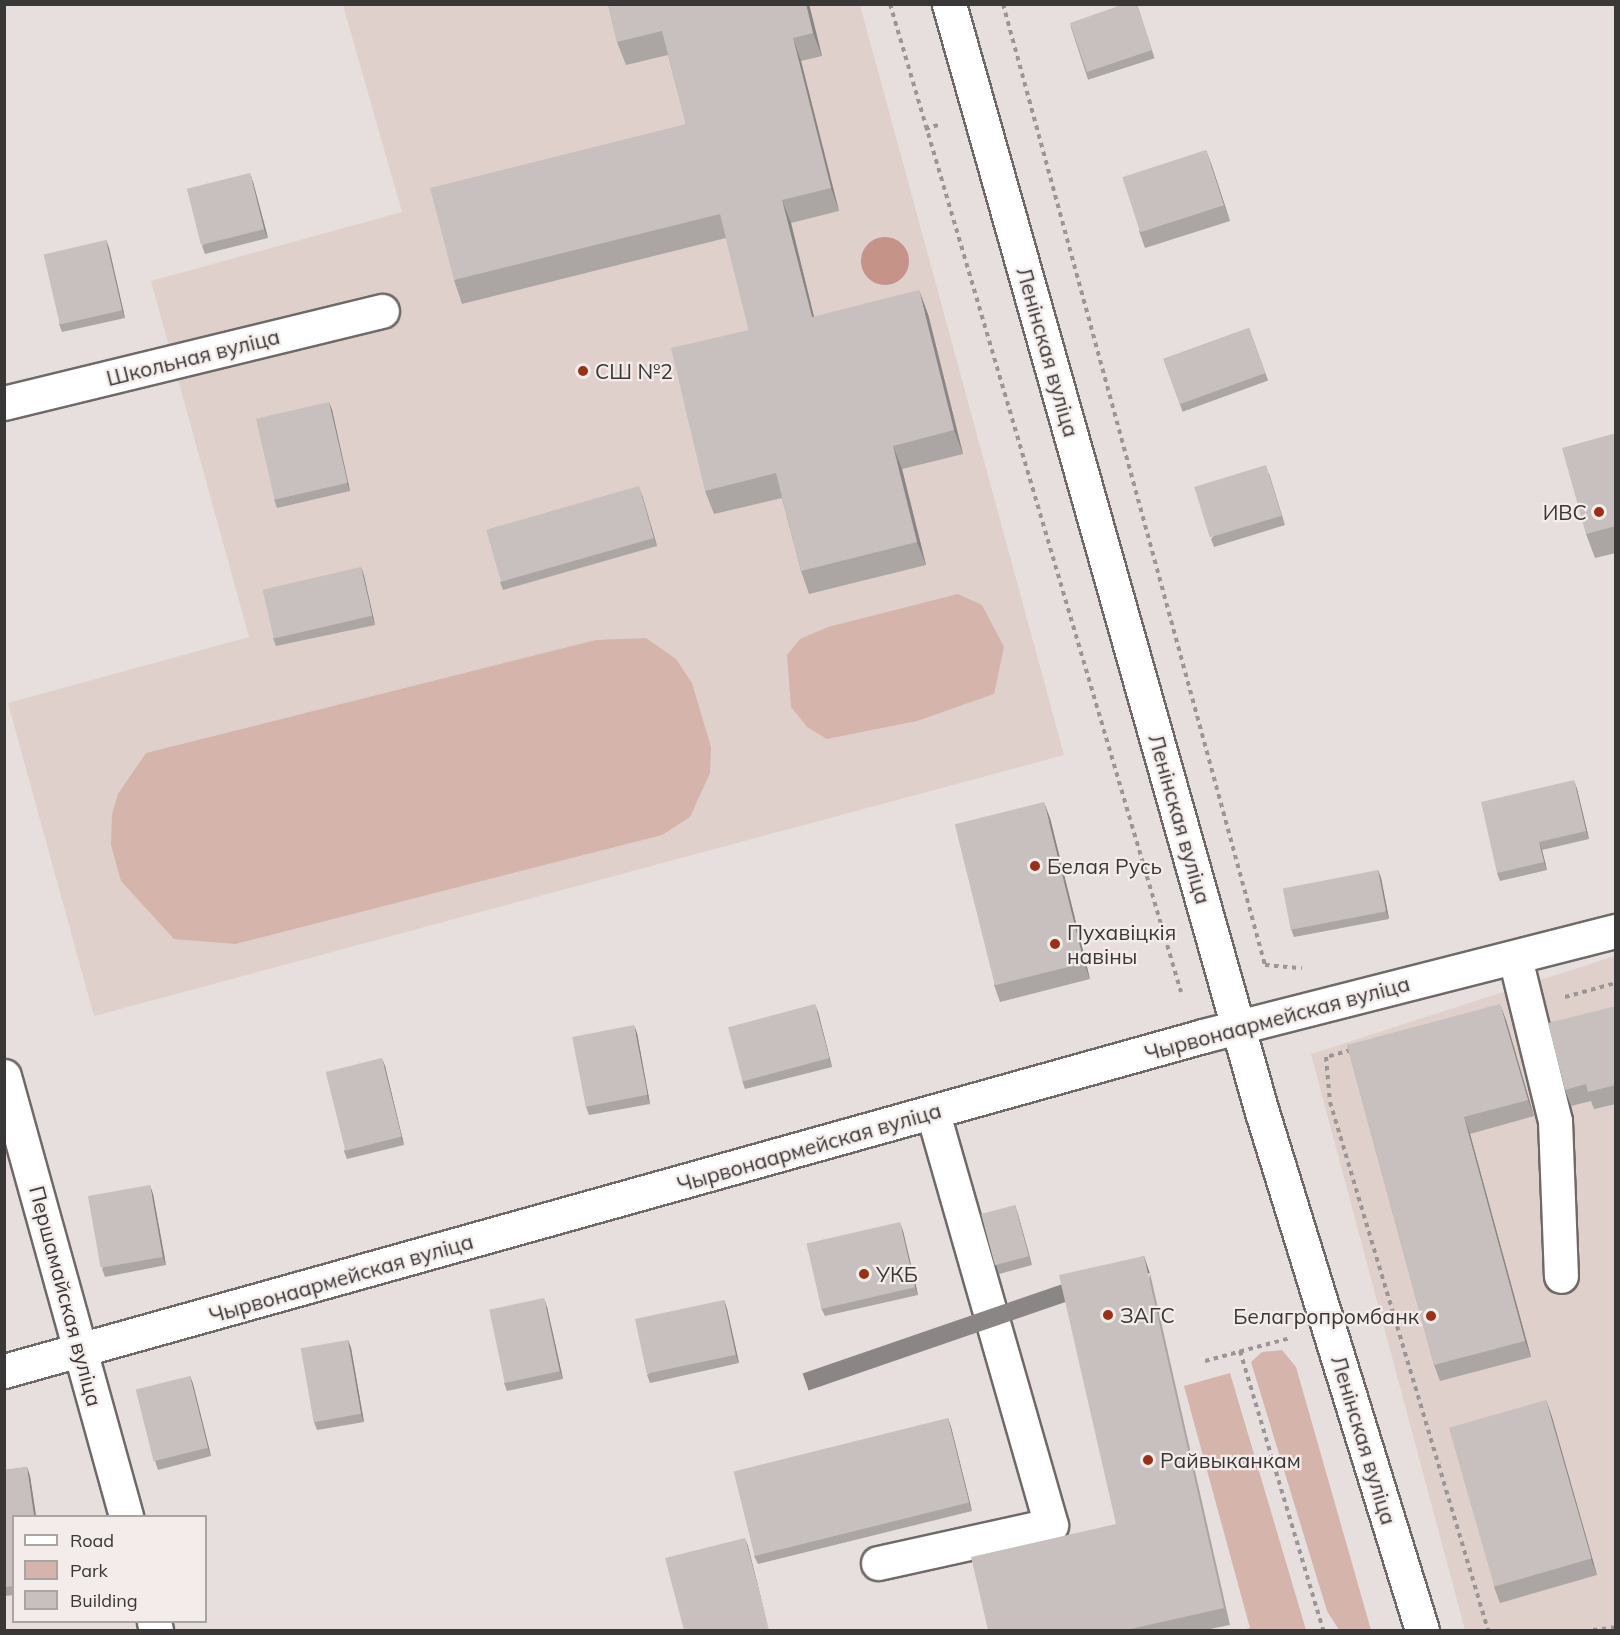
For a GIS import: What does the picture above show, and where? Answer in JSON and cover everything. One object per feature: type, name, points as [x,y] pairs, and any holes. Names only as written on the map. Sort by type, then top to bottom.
[{"type":"street","name":"Ленінская вуліца","points":[[949,4],[1239,1027],[1422,1630]]},
{"type":"street","name":"Школьная вуліца","points":[[4,403],[382,311]]},
{"type":"street","name":"Чырвонаармейская вуліца","points":[[4,1371],[1239,1027],[1616,931]]},
{"type":"street","points":[[1515,958],[1555,1120],[1561,1276]]},
{"type":"street","name":"Першамайская вуліца","points":[[4,1076],[126,1515]]},
{"type":"street","points":[[878,1563],[1051,1525],[933,1113]]},
{"type":"path","points":[[890,4],[1180,992]]},
{"type":"path","points":[[1003,4],[1265,965]]},
{"type":"path","points":[[1526,1008],[1616,983]]},
{"type":"path","points":[[1359,1048],[1326,1057],[1330,1102],[1488,1630]]},
{"type":"path","points":[[1204,1361],[1302,1335]]},
{"type":"path","points":[[1240,1351],[1323,1630]]},
{"type":"path","points":[[1593,1630],[1616,1627]]},
{"type":"shaded area","points":[[343,5],[860,5],[1064,755],[94,1016],[8,703],[249,637],[151,281],[402,212]]},
{"type":"shaded area","points":[[880,237],[890,237],[902,244],[909,256],[909,266],[902,278],[890,285],[880,285],[865,274],[861,266],[861,256],[872,241]]},
{"type":"shaded area","points":[[1615,956],[1615,1630],[1465,1630],[1311,1054]]},
{"type":"green space","points":[[958,594],[982,605],[1004,647],[994,694],[917,721],[827,739],[807,727],[791,707],[787,655],[800,639],[828,627]]},
{"type":"green space","points":[[646,638],[676,659],[692,683],[711,747],[710,773],[690,817],[662,835],[235,944],[174,939],[121,881],[111,845],[112,814],[118,794],[146,753],[596,640]]},
{"type":"green space","points":[[1282,1350],[1296,1367],[1371,1630],[1339,1630],[1327,1611],[1251,1362],[1262,1352]]},
{"type":"green space","points":[[1230,1373],[1306,1630],[1242,1630],[1250,1628],[1184,1386]]},
{"type":"building","points":[[608,4],[806,4],[813,33],[793,38],[831,188],[782,200],[812,317],[919,290],[954,430],[893,446],[917,542],[801,571],[776,473],[705,491],[671,348],[749,330],[720,214],[454,280],[430,188],[686,124],[662,31],[617,42]]},
{"type":"building","points":[[1124,4],[1137,4],[1152,50],[1087,72],[1070,23]]},
{"type":"building","points":[[1206,150],[1224,205],[1140,232],[1122,177]]},
{"type":"building","points":[[250,173],[264,229],[201,245],[187,189]]},
{"type":"building","points":[[106,240],[122,310],[60,325],[44,254]]},
{"type":"building","points":[[1249,328],[1265,373],[1180,404],[1163,359]]},
{"type":"building","points":[[329,402],[348,483],[275,500],[256,419]]},
{"type":"building","name":"ИВС","points":[[1616,433],[1616,526],[1586,534],[1562,448]]},
{"type":"building","points":[[1266,465],[1281,516],[1210,538],[1194,487]]},
{"type":"building","points":[[639,486],[654,538],[501,582],[486,530]]},
{"type":"building","points":[[361,567],[372,616],[274,638],[263,590]]},
{"type":"building","points":[[1574,780],[1586,831],[1539,842],[1544,862],[1497,873],[1481,802]]},
{"type":"building","points":[[1044,802],[1084,963],[995,985],[955,824]]},
{"type":"building","points":[[1378,870],[1386,911],[1291,930],[1283,889]]},
{"type":"building","points":[[815,1004],[829,1058],[743,1081],[728,1027]]},
{"type":"building","points":[[1500,1004],[1528,1100],[1464,1117],[1525,1341],[1434,1365],[1347,1045]]},
{"type":"building","points":[[1616,1006],[1616,1085],[1588,1092],[1586,1084],[1565,1090],[1548,1023]]},
{"type":"building","points":[[634,1025],[648,1095],[586,1107],[572,1037]]},
{"type":"building","points":[[382,1058],[402,1137],[345,1151],[326,1072]]},
{"type":"building","points":[[150,1185],[163,1257],[101,1268],[88,1196]]},
{"type":"building","points":[[1015,1205],[1029,1256],[995,1265],[981,1214]]},
{"type":"building","name":"УКБ","points":[[900,1222],[915,1287],[822,1309],[806,1244]]},
{"type":"building","name":"Райвыканкам","points":[[1144,1256],[1224,1608],[1126,1630],[988,1630],[971,1557],[1116,1524],[1059,1275]]},
{"type":"building","points":[[544,1298],[560,1371],[505,1383],[489,1310]]},
{"type":"building","points":[[724,1300],[736,1355],[647,1374],[635,1319]]},
{"type":"building","points":[[348,1340],[361,1414],[314,1422],[301,1348]]},
{"type":"building","points":[[190,1376],[208,1448],[154,1461],[136,1390]]},
{"type":"building","points":[[1546,1400],[1591,1559],[1494,1586],[1449,1428]]},
{"type":"building","points":[[948,1418],[969,1502],[755,1556],[734,1471]]},
{"type":"building","points":[[27,1467],[34,1515],[12,1515],[12,1586],[4,1587],[4,1470]]},
{"type":"building","points":[[745,1538],[769,1630],[684,1630],[665,1558]]},
{"type":"place","name":"СШ №2","points":[[583,371]]},
{"type":"place","name":"ИВС","points":[[1599,512]]},
{"type":"place","name":"Белая Русь","points":[[1035,866]]},
{"type":"place","name":"Пухавіцкія навіны","points":[[1055,944]]},
{"type":"place","name":"УКБ","points":[[864,1274]]},
{"type":"place","name":"ЗАГС","points":[[1108,1315]]},
{"type":"place","name":"Белагропромбанк","points":[[1431,1316]]},
{"type":"place","name":"Райвыканкам","points":[[1148,1460]]}]
